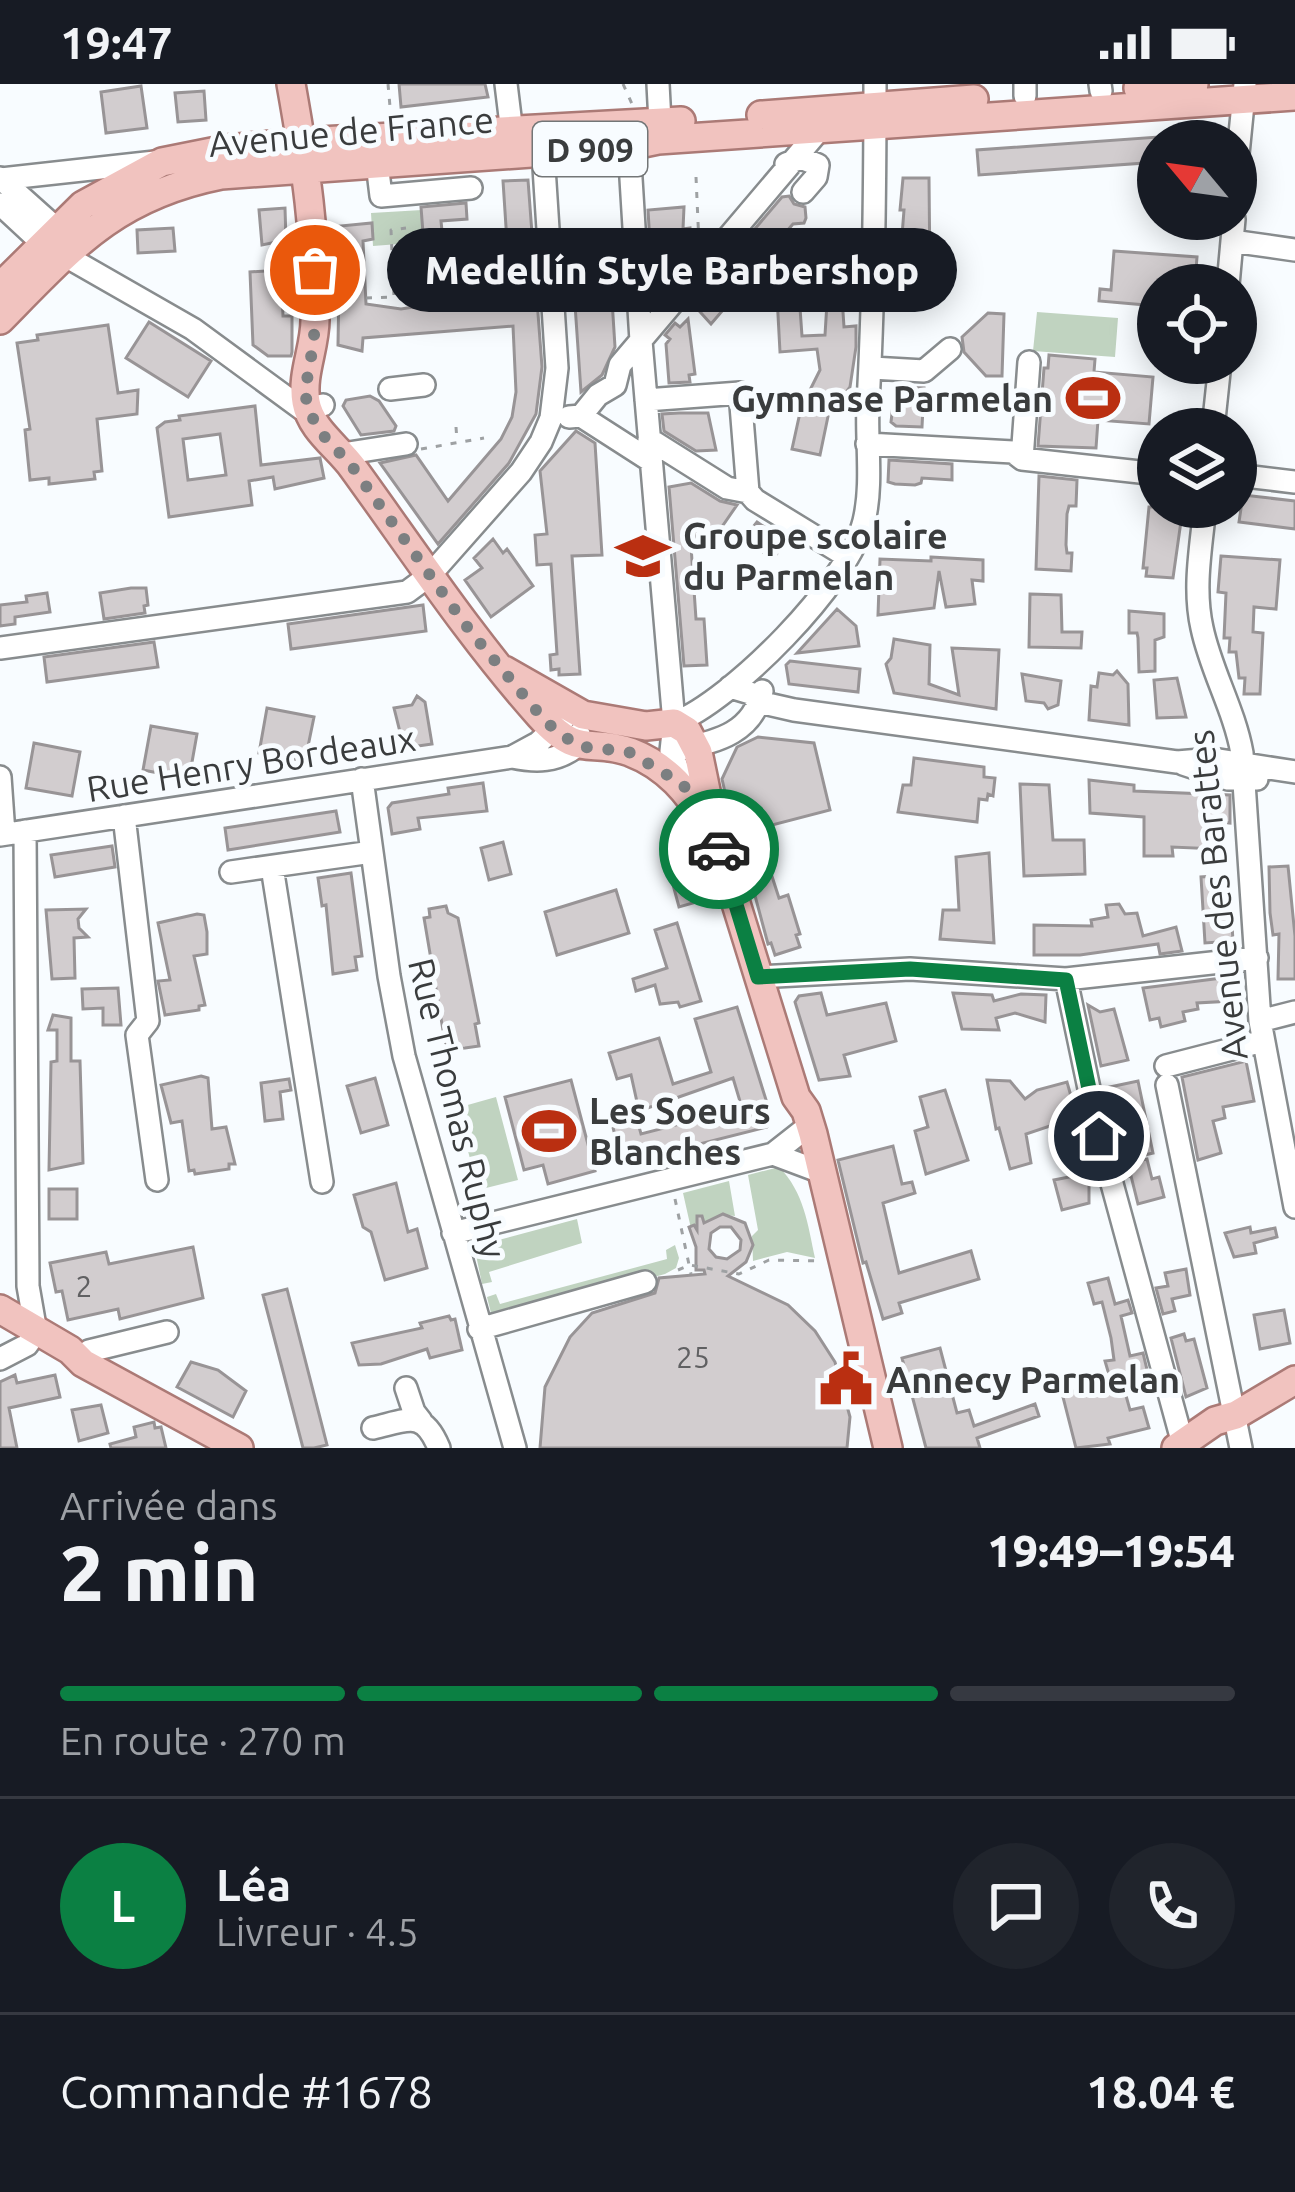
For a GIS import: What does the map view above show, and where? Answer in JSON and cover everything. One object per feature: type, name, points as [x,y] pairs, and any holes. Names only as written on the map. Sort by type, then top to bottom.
[{"type":"main road","points":[[291,84],[315,270],[314,394],[322,434],[342,454],[470,631],[504,670],[571,725],[696,784]]},
{"type":"main road","name":"Avenue de France","points":[[369,152],[393,139],[660,122],[1025,90],[1194,84]]},
{"type":"main road","name":"Avenue de France","points":[[59,243],[82,205],[162,162],[227,149],[303,155],[543,152],[820,130],[875,105],[959,117],[1245,92],[1295,96]]},
{"type":"main road","name":"Avenue de France","points":[[59,243],[151,196],[196,180],[303,155]]},
{"type":"main road","name":"D 909","points":[[5,304],[59,243]]},
{"type":"main road","points":[[571,725],[646,726],[691,740],[696,784],[796,1097],[801,1132],[860,1324],[888,1448]]},
{"type":"main road","points":[[796,1097],[806,1111],[821,1167],[817,1175]]},
{"type":"main road","points":[[860,1324],[885,1378],[902,1448]]},
{"type":"main road","points":[[15,1325],[70,1351],[83,1363],[239,1448]]},
{"type":"main road","points":[[1179,1446],[1203,1442],[1236,1415],[1295,1380]]},
{"type":"street","points":[[506,84],[512,133]]},
{"type":"street","points":[[658,84],[660,122]]},
{"type":"street","points":[[691,740],[730,687],[764,660],[848,557],[865,516],[875,105]]},
{"type":"street","points":[[581,416],[598,394],[615,386],[620,364],[820,130]]},
{"type":"street","points":[[628,146],[650,450],[691,740]]},
{"type":"street","points":[[369,152],[381,196],[471,188]]},
{"type":"street","points":[[0,648],[407,592],[430,575],[530,461],[551,418],[557,383],[543,152]]},
{"type":"street","points":[[786,165],[808,159],[818,165],[816,177],[803,192]]},
{"type":"street","name":"Avenue de France","points":[[0,179],[162,162]]},
{"type":"street","points":[[0,179],[59,243]]},
{"type":"street","points":[[0,204],[221,348],[314,394]]},
{"type":"street","points":[[1257,238],[1295,250]]},
{"type":"street","points":[[637,276],[702,267]]},
{"type":"street","points":[[872,368],[924,370],[950,349]]},
{"type":"street","points":[[1022,459],[1029,362]]},
{"type":"street","points":[[390,389],[424,385]]},
{"type":"street","points":[[646,400],[747,400],[748,492]]},
{"type":"street","points":[[551,418],[581,416],[727,488],[748,492],[848,557]]},
{"type":"street","points":[[342,454],[406,444]]},
{"type":"street","points":[[867,444],[1013,452],[1022,459],[1137,471]]},
{"type":"street","points":[[1257,477],[1295,482]]},
{"type":"street","name":"Avenue des Barattes","points":[[1202,528],[1201,623],[1237,726],[1262,1031],[1295,1207]]},
{"type":"street","points":[[629,752],[691,740],[752,716],[759,702],[764,660]]},
{"type":"street","points":[[730,687],[746,690],[759,702],[829,716],[1177,762],[1212,775],[1295,774]]},
{"type":"street","name":"Rue Henry Bordeaux","points":[[10,833],[512,758],[571,725]]},
{"type":"street","points":[[0,777],[10,833],[28,1286],[1,1359]]},
{"type":"street","name":"Rue Thomas Ruphy","points":[[362,779],[401,1039],[514,1448]]},
{"type":"street","points":[[124,816],[148,1022],[137,1035],[157,1180]]},
{"type":"street","points":[[231,872],[372,853]]},
{"type":"street","points":[[272,867],[322,1182]]},
{"type":"street","points":[[758,977],[910,969],[1066,980],[1257,958]]},
{"type":"street","points":[[1066,980],[1104,1156],[1179,1446]]},
{"type":"street","points":[[1241,1448],[1167,1076],[1295,1012]]},
{"type":"street","points":[[453,1233],[773,1154],[801,1132]]},
{"type":"street","points":[[773,1154],[817,1175]]},
{"type":"street","points":[[479,1329],[645,1282]]},
{"type":"street","points":[[83,1363],[89,1351],[167,1332]]},
{"type":"street","points":[[406,1388],[414,1412],[431,1430],[439,1448]]},
{"type":"street","points":[[374,1428],[422,1420]]},
{"type":"path","points":[[388,84],[393,139]]},
{"type":"path","points":[[696,177],[702,267],[777,291],[795,289],[796,284]]},
{"type":"path","points":[[366,298],[394,297],[391,230],[406,228]]},
{"type":"path","points":[[393,264],[411,262]]},
{"type":"path","points":[[394,287],[509,274]]},
{"type":"path","points":[[552,275],[637,276]]},
{"type":"path","points":[[464,279],[466,301]]},
{"type":"path","points":[[428,284],[429,304]]},
{"type":"path","points":[[456,427],[457,443]]},
{"type":"path","points":[[670,1180],[691,1274]]},
{"type":"path","points":[[678,1270],[690,1265],[739,1274],[769,1260],[842,1259]]},
{"type":"green space","points":[[422,210],[424,242],[373,246],[371,213]]},
{"type":"green space","points":[[1037,312],[1118,318],[1115,357],[1033,351]]},
{"type":"green space","points":[[496,1097],[518,1180],[478,1190],[457,1108]]},
{"type":"green space","points":[[779,1167],[800,1198],[815,1258],[787,1252],[753,1261],[752,1236],[758,1230],[748,1175]]},
{"type":"green space","points":[[729,1181],[735,1216],[710,1220],[694,1242],[683,1193]]},
{"type":"green space","points":[[577,1219],[582,1243],[489,1272],[492,1282],[482,1284],[476,1255],[480,1245]]},
{"type":"green space","points":[[675,1245],[676,1268],[665,1274],[493,1321],[487,1297],[496,1294],[500,1304],[667,1259],[666,1250]]},
{"type":"building","points":[[399,84],[485,84],[488,97],[401,107]]},
{"type":"building","points":[[141,86],[147,128],[106,133],[101,92]]},
{"type":"building","points":[[204,91],[206,120],[178,122],[175,93]]},
{"type":"building","points":[[1137,139],[1137,164],[979,175],[977,150]]},
{"type":"building","points":[[903,178],[929,178],[930,279],[904,279],[904,261],[900,261]]},
{"type":"building","points":[[528,180],[542,367],[536,414],[509,463],[438,544],[380,463],[416,455],[448,501],[501,439],[512,417],[516,392],[513,326],[363,338],[362,351],[338,345],[340,226],[372,223],[373,239],[363,241],[366,304],[401,309],[476,300],[476,305],[511,303],[503,181]]},
{"type":"building","points":[[789,196],[794,204],[805,207],[806,218],[780,239],[784,283],[748,265],[736,251],[782,197]]},
{"type":"building","points":[[466,203],[467,219],[441,221],[442,231],[423,233],[421,207]]},
{"type":"building","points":[[684,207],[683,229],[690,228],[688,257],[651,260],[648,210]]},
{"type":"building","points":[[285,208],[286,240],[262,245],[259,210]]},
{"type":"building","points":[[173,228],[175,251],[138,253],[137,230]]},
{"type":"building","points":[[1114,251],[1197,257],[1196,264],[1137,264],[1137,304],[1099,301],[1100,289],[1111,290]]},
{"type":"building","points":[[830,254],[849,254],[849,282],[841,282],[844,327],[856,326],[856,347],[850,387],[838,403],[831,402],[820,455],[792,449],[801,408],[820,370],[817,349],[780,352],[777,296],[799,294],[802,336],[825,335]]},
{"type":"building","points":[[281,270],[283,316],[292,316],[292,352],[291,356],[268,356],[253,345],[250,272]]},
{"type":"building","points":[[717,274],[740,290],[711,324],[692,303]]},
{"type":"building","points":[[574,290],[607,291],[608,301],[612,300],[615,347],[602,375],[581,392]]},
{"type":"building","points":[[988,313],[1004,314],[1002,376],[986,376],[964,352],[962,337]]},
{"type":"building","points":[[688,319],[695,374],[689,375],[690,382],[669,383],[666,344],[670,339],[665,335],[675,323],[680,327]]},
{"type":"building","points":[[149,322],[211,361],[188,397],[126,358]]},
{"type":"building","points":[[108,325],[118,393],[138,390],[137,414],[97,419],[102,471],[94,472],[95,479],[49,484],[49,478],[30,480],[25,430],[30,429],[17,343],[38,340],[37,335]]},
{"type":"building","name":"Gymnase Parmelan","points":[[1049,355],[1095,359],[1094,372],[1137,376],[1137,384],[1152,384],[1150,408],[1137,408],[1137,423],[1098,420],[1096,448],[1038,446],[1044,368],[1048,368]]},
{"type":"building","points":[[895,387],[924,388],[922,427],[891,422]]},
{"type":"building","points":[[370,396],[379,401],[396,426],[394,431],[361,435],[343,406],[346,400]]},
{"type":"building","points":[[255,406],[261,465],[320,458],[324,478],[275,489],[273,477],[249,481],[252,505],[169,517],[157,428],[180,420],[179,416]],"holes":[[[220,434],[226,475],[188,480],[183,439]]]},
{"type":"building","points":[[708,413],[716,450],[696,451],[664,431],[662,414]]},
{"type":"building","points":[[576,431],[595,443],[602,555],[572,556],[580,674],[559,675],[559,669],[551,670],[550,655],[557,654],[551,564],[537,565],[535,535],[547,534],[540,471]]},
{"type":"building","points":[[889,460],[952,464],[952,480],[922,478],[915,485],[888,482]]},
{"type":"building","points":[[1039,476],[1077,480],[1076,506],[1069,506],[1067,514],[1071,571],[1036,569]]},
{"type":"building","points":[[691,483],[720,501],[737,505],[719,531],[713,536],[701,528],[691,546],[696,619],[704,619],[707,665],[684,666],[669,487]]},
{"type":"building","points":[[1257,497],[1295,501],[1295,529],[1257,524]]},
{"type":"building","points":[[757,522],[785,541],[774,558],[745,542]]},
{"type":"building","points":[[1147,528],[1180,528],[1173,578],[1146,576],[1147,568],[1143,568]]},
{"type":"building","points":[[493,539],[503,553],[507,549],[533,586],[491,617],[465,580],[482,568],[474,558]]},
{"type":"building","points":[[1221,556],[1280,560],[1276,609],[1254,607],[1253,632],[1263,633],[1260,694],[1244,694],[1245,678],[1239,678],[1236,652],[1229,652],[1230,638],[1224,638],[1226,593],[1218,592]]},
{"type":"building","points":[[931,557],[983,560],[983,581],[972,580],[975,604],[946,607],[939,571],[934,608],[878,615],[880,559],[931,561]]},
{"type":"building","points":[[146,588],[145,613],[104,619],[100,593]]},
{"type":"building","points":[[47,593],[50,612],[15,617],[15,624],[0,626],[0,605],[27,602],[26,596]]},
{"type":"building","points":[[1030,594],[1061,595],[1062,632],[1082,632],[1081,648],[1029,647]]},
{"type":"building","points":[[423,605],[426,631],[291,649],[288,624]]},
{"type":"building","points":[[837,609],[856,626],[859,646],[797,653]]},
{"type":"building","points":[[1129,611],[1164,614],[1164,637],[1155,640],[1155,671],[1139,672],[1138,638],[1137,633],[1129,633]]},
{"type":"building","points":[[894,639],[930,645],[929,684],[959,695],[952,648],[999,650],[996,709],[894,693],[886,664]]},
{"type":"building","points":[[154,642],[158,667],[47,682],[44,657]]},
{"type":"building","points":[[790,661],[860,669],[858,692],[789,684],[786,665]]},
{"type":"building","points":[[1117,671],[1128,684],[1129,725],[1089,720],[1091,686],[1097,687],[1099,673]]},
{"type":"building","points":[[1022,674],[1061,681],[1058,705],[1048,709],[1044,703],[1026,701]]},
{"type":"building","points":[[1177,678],[1186,717],[1157,718],[1154,680]]},
{"type":"building","points":[[417,696],[425,702],[432,744],[404,748],[394,708],[412,705]]},
{"type":"building","points":[[267,708],[314,717],[305,761],[259,753]]},
{"type":"building","points":[[151,726],[197,734],[189,779],[143,770]]},
{"type":"building","points":[[758,737],[814,743],[830,810],[768,826],[770,833],[759,836],[779,898],[788,895],[800,934],[796,935],[800,947],[775,955],[745,873],[745,860],[751,858],[744,834],[735,836],[722,779],[737,747]]},
{"type":"building","points":[[34,743],[80,752],[72,796],[26,788]]},
{"type":"building","points":[[914,758],[984,767],[984,777],[995,778],[993,796],[979,799],[977,822],[898,812],[903,785],[911,785]]},
{"type":"building","points":[[1089,780],[1134,785],[1134,791],[1230,795],[1230,823],[1218,822],[1217,849],[1172,847],[1173,856],[1144,856],[1144,817],[1090,813]]},
{"type":"building","points":[[483,783],[487,811],[418,818],[420,829],[392,834],[388,808],[392,803]]},
{"type":"building","points":[[1020,784],[1049,785],[1053,840],[1084,840],[1085,874],[1024,876]]},
{"type":"building","points":[[336,811],[340,832],[228,850],[225,828]]},
{"type":"building","points":[[503,842],[511,874],[489,880],[481,848]]},
{"type":"building","points":[[679,842],[693,875],[699,874],[707,899],[679,907],[663,848]]},
{"type":"building","points":[[112,846],[115,867],[55,877],[51,855]]},
{"type":"building","points":[[989,853],[994,943],[940,939],[943,910],[959,910],[956,857]]},
{"type":"building","points":[[1288,866],[1295,979],[1278,979],[1279,934],[1273,935],[1269,867]]},
{"type":"building","points":[[351,873],[362,956],[355,957],[357,970],[333,974],[326,905],[322,906],[318,878]]},
{"type":"building","points":[[1229,875],[1233,941],[1205,943],[1201,877]]},
{"type":"building","points":[[616,890],[629,933],[557,955],[545,912]]},
{"type":"building","points":[[1119,904],[1125,914],[1137,913],[1143,936],[1176,927],[1182,951],[1160,954],[1158,944],[1080,955],[1034,955],[1034,925],[1092,926],[1091,920],[1108,917],[1106,905]]},
{"type":"building","points":[[446,906],[458,918],[479,1023],[475,1024],[479,1046],[450,1049],[445,1042],[424,918],[430,917],[429,909]]},
{"type":"building","points":[[86,909],[78,919],[88,937],[74,938],[75,978],[52,979],[46,910]]},
{"type":"building","points":[[204,915],[207,932],[207,954],[194,956],[205,1005],[165,1015],[158,981],[170,980],[158,923]]},
{"type":"building","points":[[677,923],[701,1001],[680,1007],[678,1002],[660,1004],[655,985],[636,991],[633,979],[667,968],[655,930]]},
{"type":"building","points":[[1230,977],[1232,1001],[1197,1003],[1198,1009],[1183,1012],[1185,1021],[1161,1027],[1159,1018],[1150,1020],[1143,988]]},
{"type":"building","points":[[118,988],[121,1025],[103,1025],[103,1008],[83,1009],[82,989]]},
{"type":"building","points":[[821,993],[827,1015],[886,1003],[896,1041],[844,1055],[850,1076],[819,1080],[795,1002],[799,996]]},
{"type":"building","points":[[953,993],[992,995],[994,1001],[1021,994],[1046,995],[1045,1022],[1015,1013],[996,1018],[999,1030],[962,1029]]},
{"type":"building","points":[[1088,1005],[1100,1012],[1114,1009],[1128,1060],[1101,1066]]},
{"type":"building","points":[[737,1007],[772,1119],[767,1127],[628,1162],[620,1156],[609,1111],[633,1105],[641,1134],[742,1108],[733,1078],[639,1111],[631,1075],[617,1079],[609,1053],[659,1038],[673,1084],[711,1072],[695,1019]]},
{"type":"building","points":[[53,1015],[71,1018],[71,1061],[80,1061],[83,1163],[49,1170],[51,1062],[57,1061],[57,1030],[48,1030]]},
{"type":"building","points":[[1246,1061],[1254,1101],[1223,1107],[1225,1118],[1213,1121],[1221,1153],[1198,1160],[1182,1077]]},
{"type":"building","points":[[208,1078],[212,1129],[226,1127],[235,1164],[195,1174],[189,1171],[182,1121],[171,1123],[161,1085]]},
{"type":"building","points":[[375,1078],[388,1125],[361,1133],[347,1086]]},
{"type":"building","points":[[289,1079],[291,1090],[280,1092],[283,1119],[265,1121],[261,1083]]},
{"type":"building","name":"Les Soeurs Blanches","points":[[571,1080],[595,1171],[548,1184],[543,1165],[524,1170],[505,1097]]},
{"type":"building","points":[[987,1080],[1010,1081],[1025,1099],[1037,1090],[1067,1082],[1073,1103],[1063,1110],[1066,1113],[1059,1123],[1026,1134],[1031,1163],[1010,1169]]},
{"type":"building","points":[[1138,1081],[1153,1153],[1136,1157],[1127,1122],[1114,1125],[1107,1098],[1112,1097],[1110,1087]]},
{"type":"building","points":[[945,1090],[968,1160],[926,1174],[915,1131],[928,1127],[920,1097]]},
{"type":"building","points":[[893,1146],[902,1184],[912,1182],[915,1193],[883,1203],[899,1273],[971,1251],[979,1279],[899,1303],[902,1313],[883,1319],[863,1263],[838,1160]]},
{"type":"building","points":[[1147,1159],[1152,1179],[1159,1177],[1164,1197],[1138,1204],[1123,1164]]},
{"type":"building","points":[[1089,1173],[1089,1203],[1062,1210],[1054,1180]]},
{"type":"building","points":[[396,1183],[408,1232],[417,1229],[427,1268],[385,1280],[354,1195]]},
{"type":"building","points":[[49,1189],[77,1189],[77,1219],[49,1219]]},
{"type":"building","points":[[723,1214],[745,1223],[753,1245],[746,1262],[728,1276],[788,1305],[815,1331],[835,1362],[850,1417],[847,1448],[540,1448],[545,1387],[570,1337],[592,1313],[655,1293],[659,1278],[705,1274],[696,1270],[696,1247],[689,1227],[694,1225],[697,1230],[697,1216],[704,1223]],"holes":[[[731,1227],[741,1240],[740,1250],[727,1259],[716,1257],[709,1249],[711,1233]]]},
{"type":"building","points":[[1250,1227],[1251,1233],[1275,1228],[1277,1237],[1254,1243],[1256,1253],[1234,1257],[1225,1233]]},
{"type":"building","points":[[193,1247],[203,1298],[120,1319],[118,1309],[68,1320],[50,1263],[106,1252],[109,1264]]},
{"type":"building","points":[[1186,1269],[1190,1295],[1172,1299],[1175,1311],[1163,1314],[1156,1288],[1168,1286],[1165,1273]]},
{"type":"building","points":[[1108,1278],[1115,1304],[1128,1300],[1132,1313],[1121,1316],[1130,1356],[1143,1353],[1149,1378],[1123,1385],[1130,1410],[1143,1407],[1149,1428],[1108,1438],[1110,1444],[1076,1448],[1063,1397],[1112,1385],[1105,1361],[1114,1360],[1111,1338],[1102,1302],[1094,1304],[1088,1283]]},
{"type":"building","points":[[287,1289],[327,1445],[314,1448],[303,1448],[263,1295]]},
{"type":"building","points":[[1284,1310],[1290,1343],[1260,1349],[1254,1315]]},
{"type":"building","points":[[449,1316],[455,1319],[462,1350],[430,1358],[427,1349],[381,1364],[359,1365],[352,1343],[422,1328],[420,1323]]},
{"type":"building","points":[[1184,1334],[1186,1341],[1194,1339],[1207,1388],[1186,1397],[1171,1338]]},
{"type":"building","points":[[940,1348],[957,1413],[969,1410],[974,1426],[1035,1404],[1039,1416],[977,1438],[980,1448],[926,1448],[902,1358]]},
{"type":"building","points":[[191,1362],[218,1370],[246,1391],[233,1417],[177,1387]]},
{"type":"building","points":[[15,1375],[17,1383],[55,1375],[60,1397],[9,1408],[17,1448],[0,1448],[0,1382]]},
{"type":"building","points":[[101,1405],[108,1433],[79,1441],[72,1410]]},
{"type":"building","points":[[154,1422],[155,1428],[161,1427],[166,1448],[111,1448],[110,1444],[136,1437],[134,1427]]},
{"type":"way so far","points":[[315,270],[314,340],[305,391],[308,410],[322,434],[351,465],[470,631],[546,722],[577,746],[629,752],[674,779],[686,788],[719,849]]},
{"type":"place","name":"Medellín Style Barbershop","points":[[315,270]]},
{"type":"place","name":"Gymnase Parmelan","points":[[1093,398]]},
{"type":"place","name":"Groupe scolaire du Parmelan","points":[[643,556]]},
{"type":"place","name":"Les Soeurs Blanches","points":[[549,1131]]},
{"type":"place","name":"Annecy Parmelan","points":[[846,1379]]},
{"type":"route","points":[[719,849],[758,977],[910,969],[1066,980],[1099,1136]]}]
